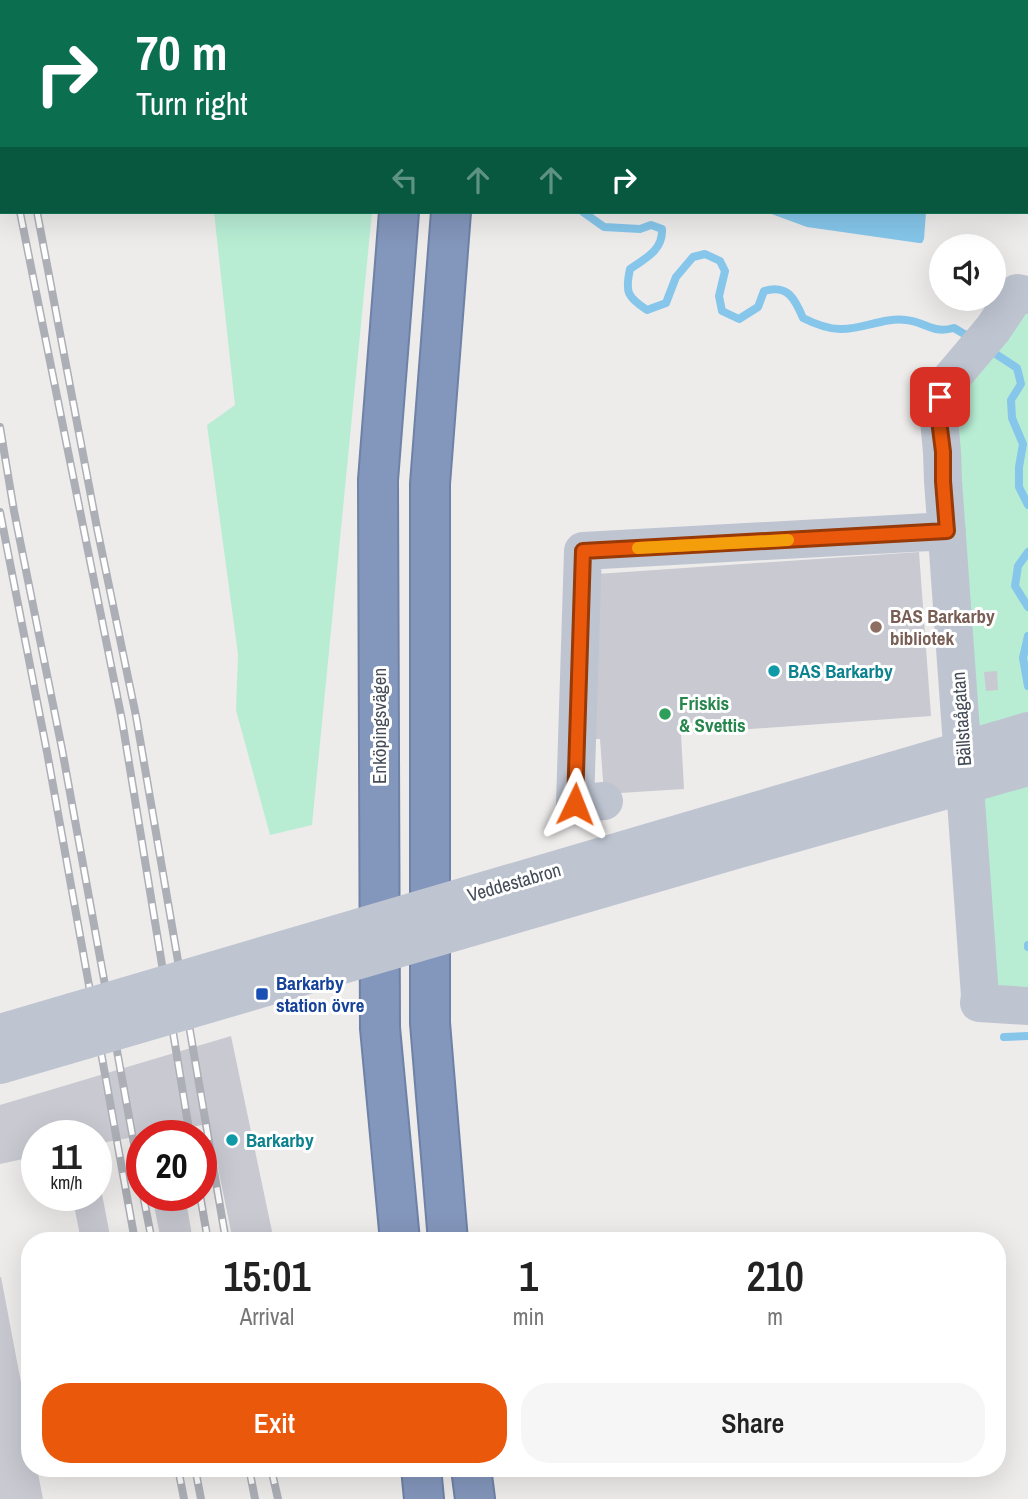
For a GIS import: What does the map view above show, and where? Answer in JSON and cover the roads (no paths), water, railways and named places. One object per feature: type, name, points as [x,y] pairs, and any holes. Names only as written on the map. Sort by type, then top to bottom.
[{"type":"highway","name":"Enköpingsvägen","points":[[399,214],[378,508],[380,1028],[399,1232]]},
{"type":"highway","points":[[447,1232],[430,1023],[430,484],[451,214]]},
{"type":"highway","points":[[422,1477],[424,1499]]},
{"type":"highway","points":[[472,1477],[475,1499]]},
{"type":"street","name":"Bällstaågatan","points":[[1023,294],[949,381],[940,397],[939,420],[947,531],[952,795],[979,1003],[1028,1006]]},
{"type":"street","points":[[604,801],[575,804],[583,551],[947,531]]},
{"type":"street","name":"Veddestabron","points":[[0,1033],[1028,731]]},
{"type":"street","name":"Veddestabron","points":[[0,1065],[1028,767]]},
{"type":"water","points":[[771,214],[926,214],[922,243],[807,227]]},
{"type":"waterway","points":[[586,214],[604,227],[640,229],[651,225],[662,229],[657,248],[630,269],[628,277],[629,293],[647,310],[666,303],[676,277],[693,257],[705,254],[720,261],[725,271],[719,296],[722,311],[739,319],[758,307],[764,291],[772,289],[785,291],[790,295],[803,318],[826,327],[848,329],[889,320],[906,320],[934,329],[954,328],[971,338]]},
{"type":"waterway","points":[[988,349],[1017,368],[1021,384],[1011,400],[1012,418],[1023,444],[1019,487],[1028,505]]},
{"type":"waterway","points":[[1028,552],[1018,566],[1015,586],[1028,607]]},
{"type":"waterway","points":[[1028,636],[1023,658],[1028,686]]},
{"type":"waterway","points":[[1004,1037],[1028,1036]]},
{"type":"railway","points":[[20,214],[122,720],[187,1120]]},
{"type":"railway","points":[[37,214],[136,716],[224,1232]]},
{"type":"railway","points":[[0,427],[130,1120]]},
{"type":"railway","points":[[0,512],[47,752],[133,1232]]},
{"type":"railway","points":[[146,1211],[150,1232]]},
{"type":"railway","points":[[203,1211],[206,1232]]},
{"type":"railway","points":[[180,1477],[184,1499]]},
{"type":"railway","points":[[197,1477],[201,1499]]},
{"type":"railway","points":[[251,1477],[255,1499]]},
{"type":"railway","points":[[273,1477],[278,1499]]},
{"type":"place","name":"BAS Barkarby bibliotek","points":[[876,627]]},
{"type":"place","name":"BAS Barkarby","points":[[774,671]]},
{"type":"place","name":"Friskis & Svettis","points":[[665,714]]},
{"type":"place","name":"Barkarby station övre","points":[[262,994]]},
{"type":"place","name":"Barkarby","points":[[232,1140]]}]
